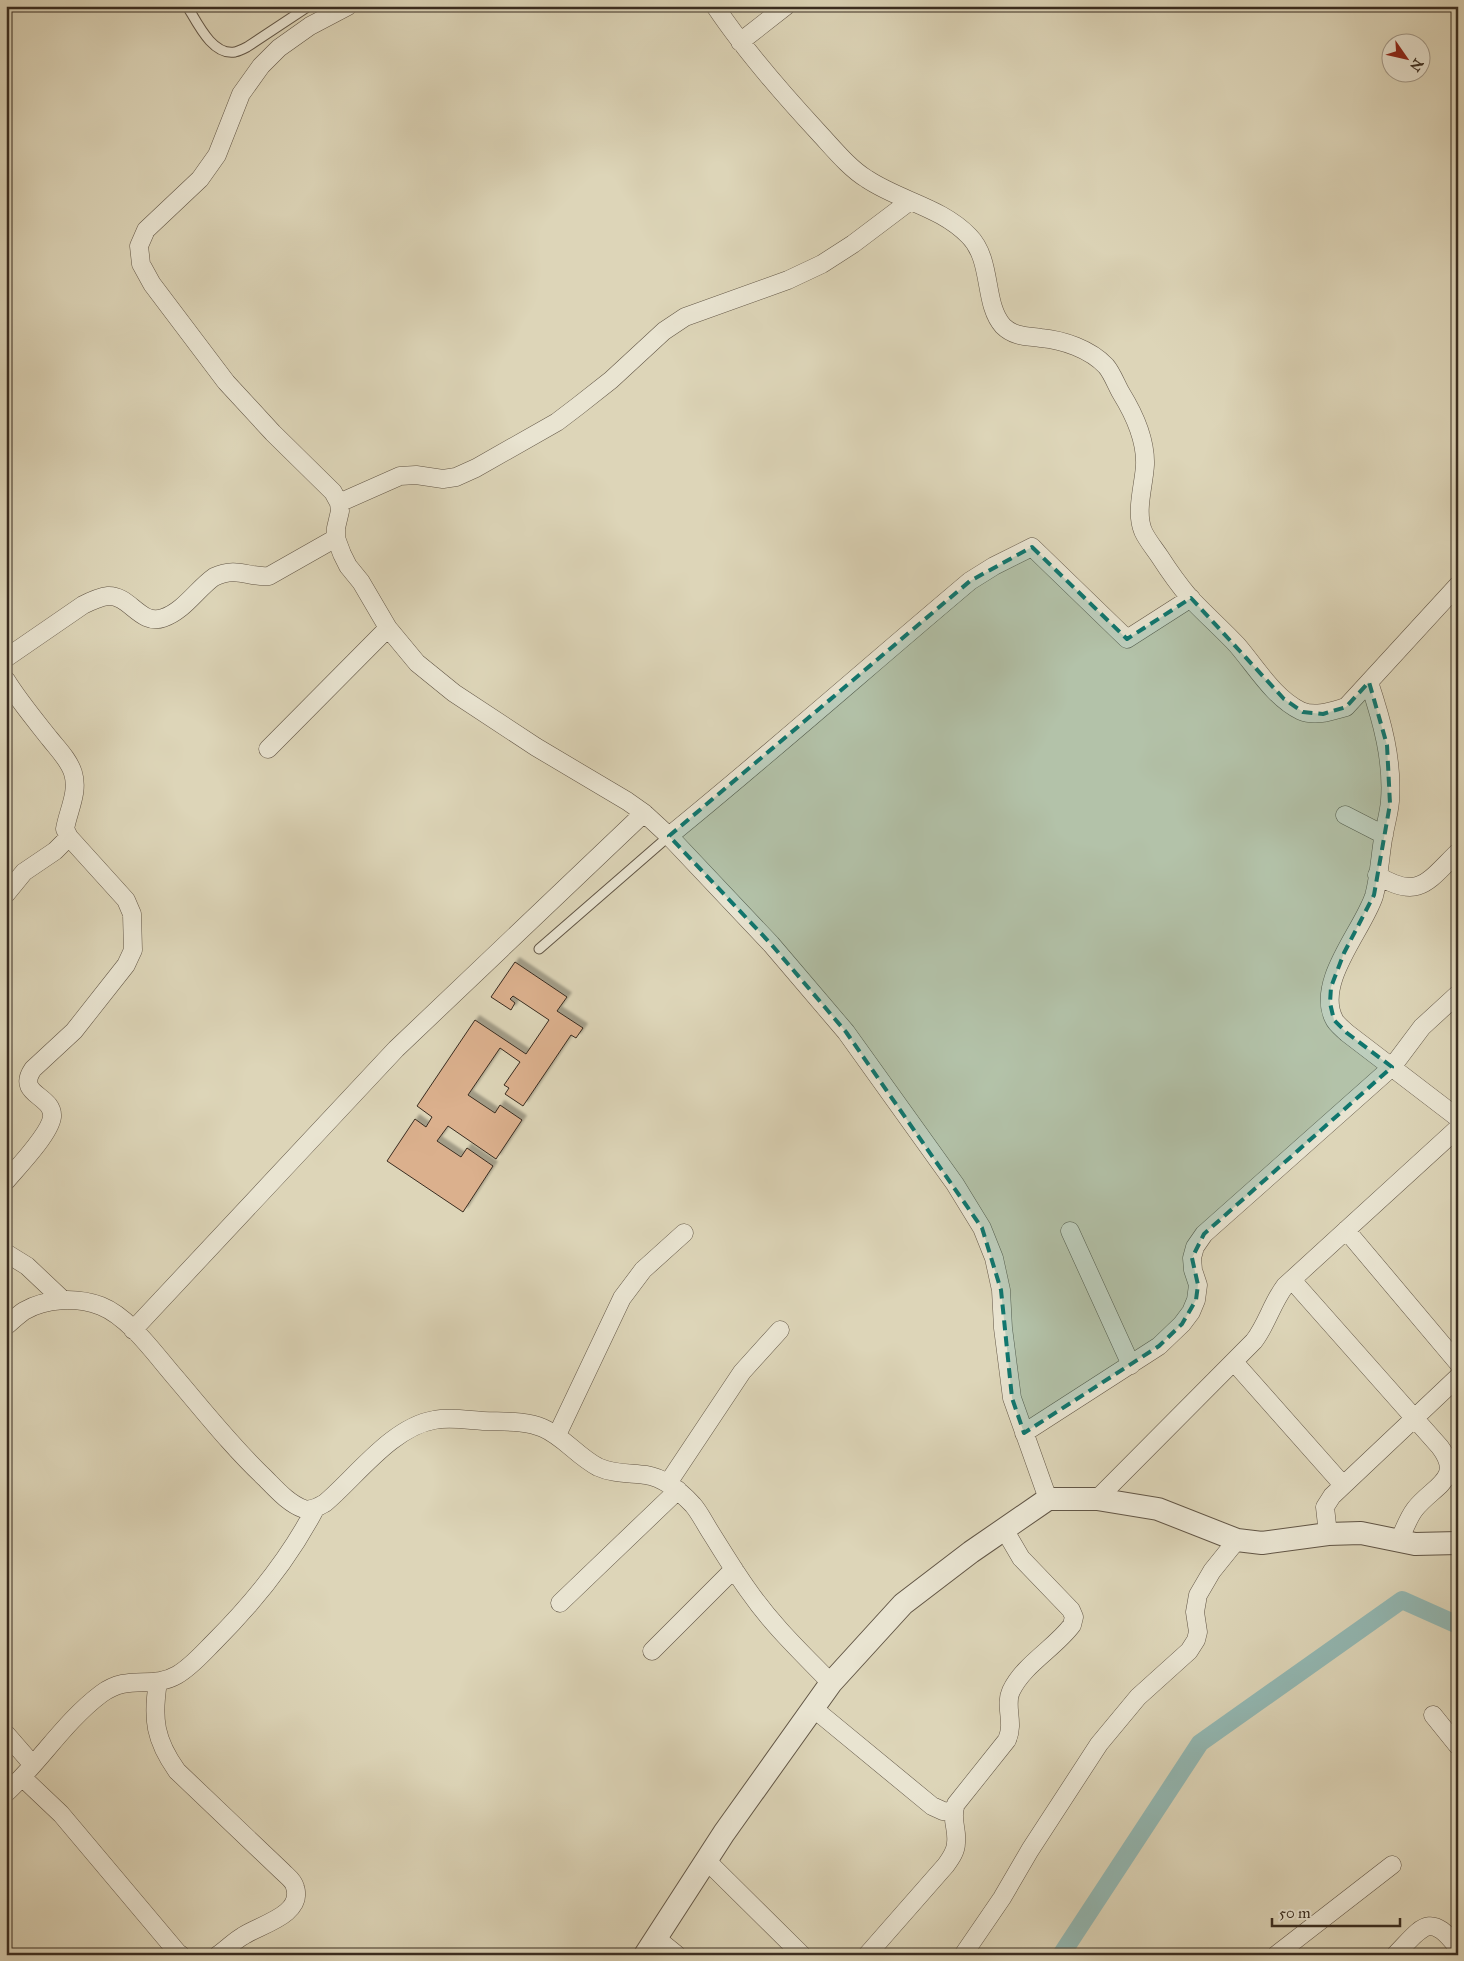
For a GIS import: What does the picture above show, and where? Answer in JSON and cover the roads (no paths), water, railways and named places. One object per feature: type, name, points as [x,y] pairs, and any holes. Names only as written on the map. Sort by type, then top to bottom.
[{"type":"street","points":[[348,6],[310,26],[280,48],[261,66],[241,94],[217,155],[200,179],[146,230],[139,246],[141,264],[152,284],[226,382],[273,433],[333,492],[339,503],[340,511],[336,538],[348,566],[361,582],[388,628],[417,663],[454,693],[536,747],[644,813],[669,836],[772,944],[846,1032],[955,1184],[982,1228],[994,1258],[1001,1290],[1003,1328],[1012,1398],[1048,1500]]},
{"type":"street","points":[[715,6],[740,42],[798,109],[864,178],[884,190],[934,210],[971,237],[982,256],[988,275],[990,293],[1001,324],[1012,332],[1026,338],[1041,338],[1066,343],[1090,354],[1106,367],[1130,407],[1142,439],[1145,463],[1140,513],[1142,530],[1190,598],[1235,643],[1284,700],[1303,712],[1324,714],[1346,707],[1458,585]]},
{"type":"street","points":[[740,42],[786,6]]},
{"type":"street","points":[[339,503],[400,476],[416,475],[443,479],[456,477],[476,468],[557,422],[611,380],[664,330],[685,317],[788,280],[822,264],[853,244],[910,200]]},
{"type":"street","points":[[6,658],[83,605],[96,599],[109,596],[121,599],[139,614],[156,620],[172,614],[214,576],[235,571],[269,576],[336,538]]},
{"type":"street","points":[[669,836],[760,763],[837,693],[970,581],[1032,547],[1126,639],[1190,598]]},
{"type":"street","points":[[268,749],[388,628]]},
{"type":"street","points":[[6,680],[28,712],[65,758],[74,774],[75,791],[65,829],[69,837],[126,900],[132,914],[133,950],[126,965],[74,1031],[33,1069],[28,1076],[28,1084],[32,1091],[50,1107],[52,1116],[49,1127],[38,1143],[6,1181]]},
{"type":"street","points":[[1097,1499],[1234,1362],[1261,1332],[1279,1295],[1292,1280],[1346,1230],[1457,1117],[1347,1033],[1334,1020],[1330,1004],[1331,987],[1344,953],[1363,920],[1374,895],[1390,804],[1391,781],[1387,745],[1369,682]]},
{"type":"street","points":[[132,1330],[396,1049],[644,813]]},
{"type":"street","points":[[1345,815],[1384,835]]},
{"type":"street","points":[[6,894],[24,872],[55,851],[69,837]]},
{"type":"street","points":[[1377,875],[1400,887],[1409,888],[1421,885],[1458,852]]},
{"type":"street","points":[[1024,1433],[1159,1346],[1182,1324],[1191,1312],[1196,1300],[1198,1285],[1193,1270],[1192,1258],[1195,1247],[1204,1234],[1392,1067],[1422,1027],[1458,994]]},
{"type":"street","points":[[1346,1230],[1458,1362]]},
{"type":"street","points":[[1070,1231],[1131,1365]]},
{"type":"street","points":[[557,1435],[622,1298],[643,1270],[684,1233]]},
{"type":"street","points":[[6,1253],[27,1266],[63,1300]]},
{"type":"street","points":[[1292,1280],[1446,1453],[1452,1468],[1448,1477],[1415,1509],[1399,1541]]},
{"type":"street","points":[[6,1326],[24,1311],[47,1302],[63,1300],[83,1301],[102,1306],[119,1317],[132,1330],[256,1470],[292,1502],[304,1509],[315,1509]]},
{"type":"street","points":[[560,1603],[673,1486],[742,1372],[780,1330]]},
{"type":"street","points":[[1234,1362],[1343,1485]]},
{"type":"street","points":[[1328,1534],[1325,1507],[1343,1485],[1458,1377]]},
{"type":"street","points":[[6,1793],[74,1718],[102,1694],[116,1685],[130,1682],[158,1682],[177,1676],[236,1620],[291,1552],[315,1509],[340,1490],[404,1432],[418,1424],[450,1418],[510,1421],[541,1427],[557,1435],[581,1456],[598,1466],[609,1470],[648,1475],[673,1486],[694,1506],[734,1569],[775,1627],[831,1683]]},
{"type":"street","points":[[677,1955],[650,1946],[706,1860],[831,1683],[903,1604],[1004,1529],[1048,1500],[1097,1499],[1158,1509],[1237,1540],[1262,1542],[1328,1534],[1361,1533],[1415,1544],[1450,1545],[1458,1543]]},
{"type":"street","points":[[867,1955],[954,1854],[956,1844],[952,1812],[956,1804],[1007,1740],[1011,1720],[1010,1693],[1015,1684],[1072,1625],[1074,1617],[1072,1610],[1021,1558],[1004,1529]]},
{"type":"street","points":[[963,1955],[1002,1898],[1030,1850],[1099,1744],[1138,1697],[1189,1651],[1196,1640],[1198,1632],[1195,1612],[1198,1595],[1212,1571],[1237,1540]]},
{"type":"street","points":[[652,1651],[734,1569]]},
{"type":"street","points":[[158,1682],[154,1706],[156,1727],[167,1757],[176,1771],[283,1872],[295,1887],[296,1898],[288,1912],[269,1924],[243,1936],[218,1955]]},
{"type":"street","points":[[813,1708],[932,1806],[943,1811],[952,1812]]},
{"type":"street","points":[[1433,1715],[1458,1746]]},
{"type":"street","points":[[6,1734],[27,1771],[61,1814],[181,1955]]},
{"type":"street","points":[[706,1860],[802,1955]]},
{"type":"street","points":[[1276,1955],[1392,1865]]},
{"type":"street","points":[[1395,1955],[1418,1932],[1428,1926],[1438,1927],[1447,1933],[1458,1948]]},
{"type":"lane","points":[[187,6],[211,41],[227,52],[236,52],[247,47],[309,6]]},
{"type":"lane","points":[[539,949],[669,836]]},
{"type":"waterway","points":[[1061,1955],[1200,1743],[1402,1600],[1458,1625]]}]
